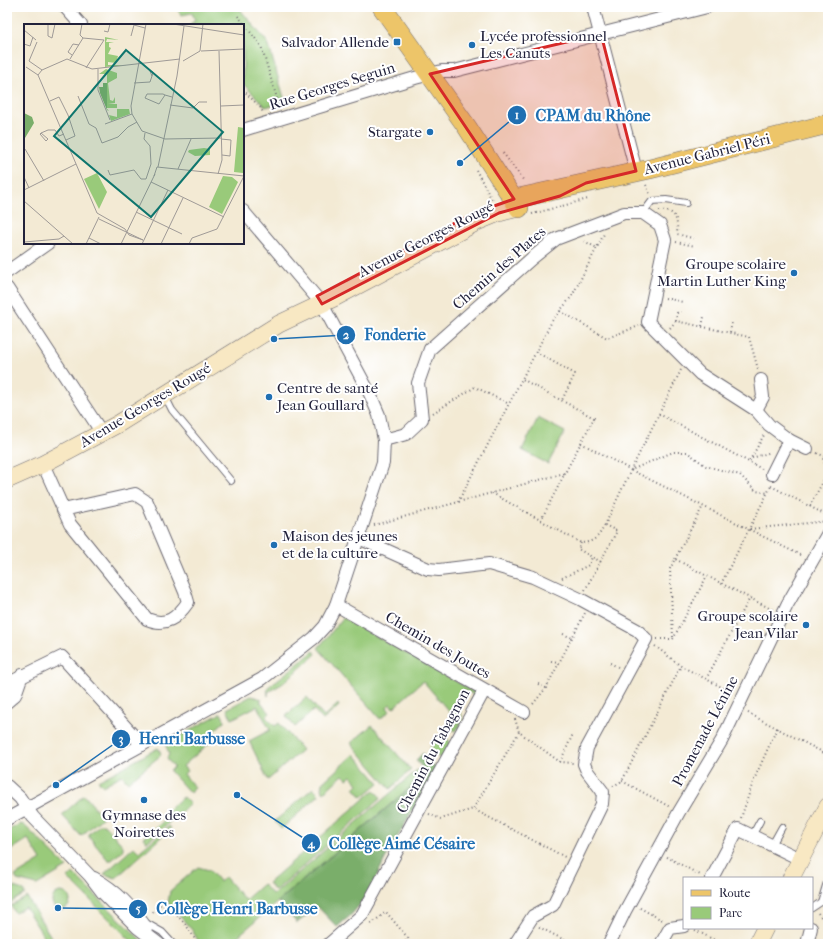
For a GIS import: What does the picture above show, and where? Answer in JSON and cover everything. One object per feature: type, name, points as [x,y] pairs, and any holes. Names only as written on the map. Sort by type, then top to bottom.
[{"type":"main road","points":[[382,7],[430,74],[516,204]]},
{"type":"main road","name":"Avenue Gabriel Péri","points":[[516,204],[560,196],[586,183],[828,124]]},
{"type":"street","points":[[65,7],[80,24]]},
{"type":"street","points":[[593,7],[636,171]]},
{"type":"street","name":"Rue Georges Seguin","points":[[244,130],[430,74],[442,71],[454,71],[707,7]]},
{"type":"street","name":"Avenue Georges Rougé","points":[[7,480],[43,464],[102,433],[279,324],[429,235],[494,204],[516,204]]},
{"type":"street","points":[[7,819],[262,679],[314,638],[325,626],[336,605],[383,464],[384,440],[379,415],[370,394],[319,300],[244,212]]},
{"type":"street","name":"Chemin des Plates","points":[[422,419],[418,383],[430,349],[531,259],[556,239],[624,213],[647,215]]},
{"type":"street","points":[[647,215],[660,225],[665,240],[648,322],[700,374],[756,410],[787,444],[807,448]]},
{"type":"street","points":[[7,272],[47,244]]},
{"type":"street","points":[[7,288],[102,433]]},
{"type":"street","points":[[756,410],[763,397],[761,380]]},
{"type":"street","points":[[384,440],[406,434],[422,419]]},
{"type":"street","points":[[772,474],[787,444]]},
{"type":"street","points":[[43,464],[63,510],[70,524],[147,619],[158,623],[169,620],[180,613],[188,602],[185,592],[146,502],[135,494],[63,510]]},
{"type":"street","name":"Promenade Lénine","points":[[609,944],[679,812],[722,740],[782,615],[828,533]]},
{"type":"street","points":[[359,538],[428,569],[439,570],[489,564],[533,577],[585,602],[637,630],[646,639],[587,748],[584,764],[587,771],[603,792],[602,804],[553,905],[533,916],[515,944]]},
{"type":"street","name":"Chemin des Joutes","points":[[336,605],[484,690],[510,704],[528,709]]},
{"type":"street","points":[[7,684],[22,675],[62,657],[142,745]]},
{"type":"street","points":[[7,702],[15,696],[22,675]]},
{"type":"street","name":"Chemin du Tabagnon","points":[[329,944],[362,915],[484,690]]},
{"type":"street","points":[[7,786],[20,798],[33,818],[90,876],[115,905],[138,928],[156,941]]},
{"type":"street","points":[[791,877],[828,806]]},
{"type":"street","points":[[713,877],[738,829],[800,859]]},
{"type":"street","points":[[90,876],[115,891],[135,912],[156,941]]},
{"type":"street","points":[[662,944],[670,928],[683,926]]},
{"type":"street","points":[[757,944],[764,929]]},
{"type":"street","points":[[807,944],[811,929]]},
{"type":"lane","points":[[647,215],[652,201],[666,200],[686,203]]},
{"type":"lane","points":[[165,395],[172,410],[231,481]]},
{"type":"lane","points":[[752,836],[760,821]]},
{"type":"lane","points":[[772,845],[782,827]]},
{"type":"lane","points":[[821,902],[828,879]]},
{"type":"lane","points":[[813,907],[821,902],[828,901]]},
{"type":"lane","points":[[142,922],[162,932],[173,944]]},
{"type":"path","points":[[238,16],[262,46],[283,118]]},
{"type":"path","points":[[244,91],[261,108],[266,123]]},
{"type":"path","points":[[500,149],[523,181],[527,180]]},
{"type":"path","points":[[647,215],[658,211],[667,210],[674,214],[678,223],[677,234],[696,239]]},
{"type":"path","points":[[458,502],[552,321],[572,296],[613,217]]},
{"type":"path","points":[[675,242],[695,246]]},
{"type":"path","points":[[665,298],[683,302]]},
{"type":"path","points":[[560,312],[607,338],[648,322]]},
{"type":"path","points":[[662,336],[676,321],[677,313],[681,312]]},
{"type":"path","points":[[702,326],[704,316]]},
{"type":"path","points":[[676,321],[749,337],[761,380]]},
{"type":"path","points":[[730,332],[732,322]]},
{"type":"path","points":[[536,352],[575,374],[562,400]]},
{"type":"path","points":[[492,493],[582,543],[591,542],[598,537],[605,525],[686,360]]},
{"type":"path","points":[[522,379],[594,418],[541,520]]},
{"type":"path","points":[[422,419],[476,387],[509,404]]},
{"type":"path","points":[[659,414],[772,474]]},
{"type":"path","points":[[749,462],[769,425]]},
{"type":"path","points":[[581,443],[631,470],[812,561]]},
{"type":"path","points":[[752,458],[787,444]]},
{"type":"path","points":[[631,470],[673,452],[687,452],[706,466],[740,475],[756,491],[768,493]]},
{"type":"path","points":[[810,506],[828,472],[822,456]]},
{"type":"path","points":[[363,525],[376,525],[565,473]]},
{"type":"path","points":[[721,584],[771,486],[828,516]]},
{"type":"path","points":[[673,639],[670,569],[703,506]]},
{"type":"path","points":[[750,529],[828,521]]},
{"type":"path","points":[[528,709],[546,688],[572,638],[601,562],[617,531],[605,525]]},
{"type":"path","points":[[582,543],[578,549],[601,562]]},
{"type":"path","points":[[549,584],[589,565],[592,557]]},
{"type":"path","points":[[675,559],[782,615]]},
{"type":"path","points":[[673,639],[706,576]]},
{"type":"path","points":[[706,679],[750,598]]},
{"type":"path","points":[[563,634],[572,638]]},
{"type":"path","points":[[646,639],[673,639]]},
{"type":"path","points":[[646,639],[681,666],[706,679],[777,728],[828,755]]},
{"type":"path","points":[[551,661],[559,662]]},
{"type":"path","points":[[610,663],[622,669]]},
{"type":"path","points":[[603,792],[622,781],[681,666]]},
{"type":"path","points":[[538,684],[546,688]]},
{"type":"path","points":[[510,704],[519,732],[560,762],[584,764]]},
{"type":"path","points":[[738,829],[753,782],[777,728]]},
{"type":"path","points":[[420,810],[441,819],[473,809],[519,732]]},
{"type":"path","points":[[560,762],[573,734]]},
{"type":"path","points":[[622,781],[679,812]]},
{"type":"path","points":[[473,809],[572,866]]},
{"type":"path","points":[[657,852],[705,877]]},
{"type":"path","points":[[630,902],[666,922],[670,928]]},
{"type":"path","points":[[153,912],[157,904],[168,907],[191,932],[197,944]]},
{"type":"path","points":[[362,915],[370,924],[386,912],[408,938],[411,944]]},
{"type":"path","points":[[529,921],[572,944]]},
{"type":"path","points":[[694,929],[722,944]]},
{"type":"path","points":[[401,944],[408,938]]},
{"type":"highlighted area","points":[[601,34],[636,171],[586,183],[560,196],[499,213],[322,304],[317,296],[474,213],[514,199],[430,74]]},
{"type":"green space","points":[[174,7],[238,7],[268,43],[285,101],[266,107],[244,85],[244,24],[190,24],[195,20],[192,13],[182,15]]},
{"type":"green space","points":[[538,418],[565,432],[548,464],[522,450]]},
{"type":"green space","points":[[343,618],[475,692],[476,695],[471,702],[473,694],[463,690],[461,698],[459,697],[454,703],[460,710],[463,720],[456,731],[451,729],[458,722],[423,681],[393,708],[390,704],[387,707],[390,711],[380,719],[318,648]]},
{"type":"green space","points":[[314,651],[316,654],[282,684],[268,692],[268,696],[267,688]]},
{"type":"green space","points":[[251,696],[262,699],[260,701],[270,713],[266,717],[275,726],[279,723],[302,750],[268,780],[249,741],[270,730],[257,706],[232,719],[227,709]]},
{"type":"green space","points":[[307,697],[324,717],[338,704],[339,706],[323,720],[314,710],[295,727],[286,716]]},
{"type":"green space","points":[[221,713],[225,721],[209,735],[213,740],[183,766],[187,771],[184,774],[195,788],[190,793],[170,771],[174,767],[167,759],[169,753],[165,744]]},
{"type":"green space","points":[[372,725],[411,770],[390,789],[351,743]]},
{"type":"green space","points":[[444,735],[450,742],[444,759],[440,759],[430,747]]},
{"type":"green space","points":[[158,748],[161,753],[160,756],[128,782],[122,775],[103,786],[98,781]]},
{"type":"green space","points":[[423,753],[436,769],[385,859],[368,895],[351,915],[337,927],[318,907],[297,923],[278,902],[427,773],[416,760]]},
{"type":"green space","points":[[354,754],[379,783],[362,797],[354,788],[358,784],[351,776],[347,779],[343,775],[324,792],[321,789],[322,783]]},
{"type":"green space","points":[[417,770],[423,776],[229,944],[200,944],[192,930],[168,903],[170,891],[198,867],[209,870],[220,882],[225,877],[245,900],[263,884],[273,895]]},
{"type":"green space","points":[[313,788],[319,795],[281,829],[275,821]]},
{"type":"green space","points":[[374,790],[381,798],[275,891],[268,883]]},
{"type":"green space","points":[[84,795],[103,817],[81,836],[62,815]]},
{"type":"green space","points":[[183,797],[190,804],[147,842],[144,838],[166,819],[162,815]]},
{"type":"green space","points":[[20,824],[24,825],[67,867],[37,885],[17,880],[15,876],[41,860],[28,839],[8,852],[7,831]]},
{"type":"green space","points":[[100,824],[104,824],[123,846],[123,850],[112,860],[108,860],[89,837],[89,834]]},
{"type":"green space","points":[[169,826],[171,828],[116,878],[104,874],[134,847],[139,852]]},
{"type":"green space","points":[[73,873],[145,944],[134,944],[68,878]]},
{"type":"green space","points":[[7,885],[23,890],[25,894],[7,905]]},
{"type":"green space","points":[[57,892],[65,892],[70,897],[68,908],[65,910],[57,910],[52,905],[52,897]]},
{"type":"green space","points":[[27,897],[51,937],[44,944],[33,944],[44,937],[25,907],[15,913],[11,906]]},
{"type":"place","name":"Salvador Allende","points":[[397,42]]},
{"type":"place","name":"Lycée professionnel Les Canuts","points":[[472,45]]},
{"type":"place","name":"Stargate","points":[[430,132]]},
{"type":"place","name":"CPAM du Rhône","points":[[460,163]]},
{"type":"place","name":"Groupe scolaire Martin Luther King","points":[[794,273]]},
{"type":"place","name":"Fonderie","points":[[274,339]]},
{"type":"place","name":"Centre de santé Jean Goullard","points":[[269,397]]},
{"type":"place","name":"Maison des jeunes et de la culture","points":[[274,545]]},
{"type":"place","name":"Groupe scolaire Jean Vilar","points":[[806,625]]},
{"type":"place","name":"Henri Barbusse","points":[[56,785]]},
{"type":"place","name":"Collège Aimé Césaire","points":[[237,795]]},
{"type":"place","name":"Gymnase des Noirettes","points":[[144,800]]},
{"type":"place","name":"Collège Henri Barbusse","points":[[58,908]]}]
